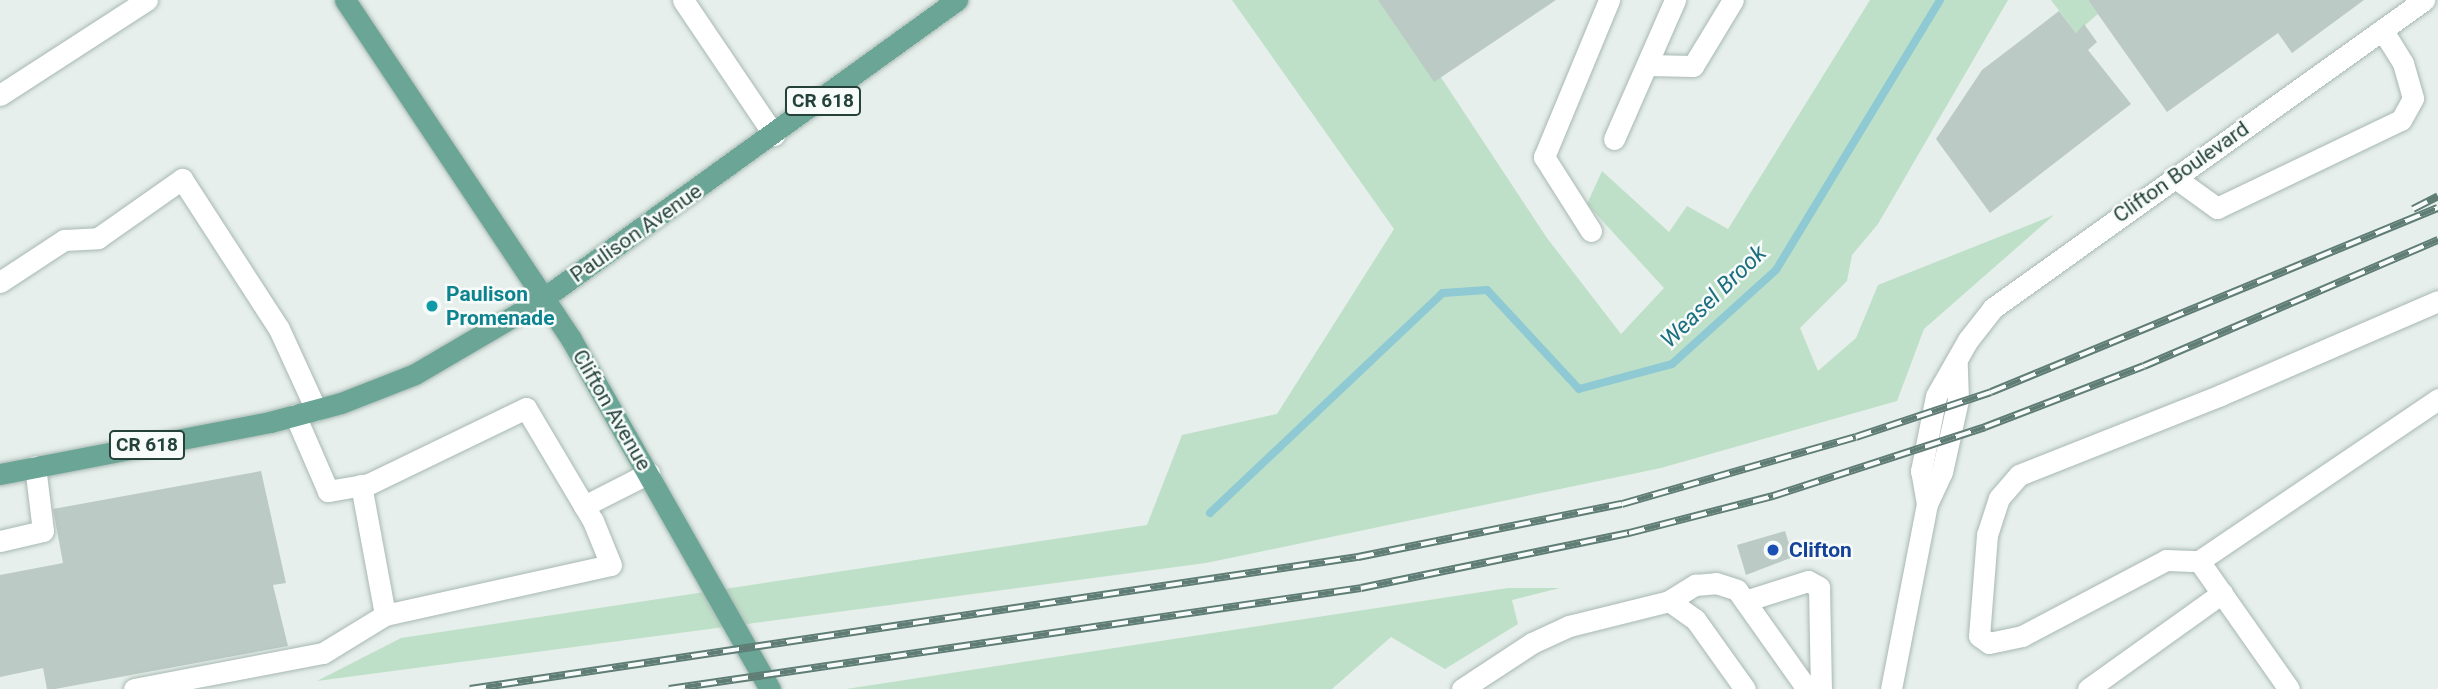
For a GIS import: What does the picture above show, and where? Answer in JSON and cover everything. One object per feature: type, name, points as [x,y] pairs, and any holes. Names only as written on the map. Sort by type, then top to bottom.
[{"type":"main road","name":"Clifton Avenue","points":[[345,0],[541,300],[571,340],[771,689]]},
{"type":"main road","name":"Paulison Avenue","points":[[0,474],[316,410],[415,374],[541,300],[774,135],[957,0]]},
{"type":"street","points":[[0,95],[147,0]]},
{"type":"street","points":[[683,0],[774,135]]},
{"type":"street","points":[[1591,231],[1544,157],[1609,0]]},
{"type":"street","points":[[1614,139],[1675,0]]},
{"type":"street","points":[[1647,65],[1693,66],[1733,0]]},
{"type":"street","name":"Clifton Boulevard","points":[[1891,689],[1927,504],[1921,471],[1937,396],[1993,308],[2424,0]]},
{"type":"street","points":[[2174,177],[2217,208],[2401,120],[2413,98],[2403,64],[2382,30]]},
{"type":"street","points":[[0,282],[64,240],[98,238],[182,179],[279,329],[316,410]]},
{"type":"street","points":[[2438,300],[2221,395],[2019,475],[1999,498],[1987,535],[1979,636],[1989,643],[2022,636],[2166,560],[2199,561],[2438,399]]},
{"type":"street","points":[[134,689],[323,653],[385,615],[611,565],[584,506],[526,408],[361,485],[328,491],[295,415]]},
{"type":"street","points":[[0,541],[43,531],[35,466]]},
{"type":"street","points":[[584,506],[649,473]]},
{"type":"street","points":[[361,485],[385,615]]},
{"type":"street","points":[[2199,561],[2289,689]]},
{"type":"street","points":[[1745,601],[1808,582],[1819,587],[1821,689]]},
{"type":"street","points":[[1461,689],[1532,643],[1569,626],[1669,601],[1695,585],[1716,583],[1737,590],[1807,689]]},
{"type":"street","points":[[2088,689],[2222,593]]},
{"type":"street","points":[[1669,601],[1695,619],[1745,689]]},
{"type":"green space","points":[[1232,0],[1390,0],[1547,238],[1621,334],[1664,288],[1587,204],[1602,171],[1669,232],[1687,206],[1728,229],[1870,0],[2008,0],[1878,224],[1852,255],[1847,281],[1800,328],[1818,371],[1856,338],[1878,285],[2054,215],[1924,329],[1897,401],[1661,468],[1206,563],[317,681],[401,638],[1147,525],[1182,435],[1277,414],[1394,229]]},
{"type":"green space","points":[[2051,0],[2088,0],[2098,14],[2076,33]]},
{"type":"green space","points":[[1508,588],[1560,588],[1512,600],[1518,624],[1445,669],[1391,637],[1332,689],[846,689]]},
{"type":"building","points":[[1378,0],[1556,0],[1434,82]]},
{"type":"building","points":[[2088,0],[2364,0],[2292,53],[2278,33],[2167,112]]},
{"type":"building","points":[[2059,11],[2076,33],[2084,24],[2097,42],[2088,50],[2131,104],[1990,213],[1936,139],[1982,70]]},
{"type":"building","points":[[261,471],[286,583],[273,585],[288,646],[55,689],[47,689],[43,668],[0,677],[0,575],[63,563],[53,509]]},
{"type":"building","points":[[1785,531],[1793,557],[1746,575],[1737,545]]},
{"type":"waterway","name":"Weasel Brook","points":[[1210,513],[1443,293],[1487,290],[1579,389],[1672,364],[1776,270],[1940,0]]},
{"type":"railway","points":[[2413,209],[2438,196]]},
{"type":"railway","points":[[470,689],[1358,557],[1622,504],[1856,437],[1991,392],[2438,208]]},
{"type":"railway","points":[[669,689],[1361,588],[1629,533],[1773,496],[1985,427],[2144,366],[2438,240]]},
{"type":"place","name":"Paulison Promenade","points":[[432,306]]},
{"type":"place","name":"Clifton","points":[[1773,550]]}]
